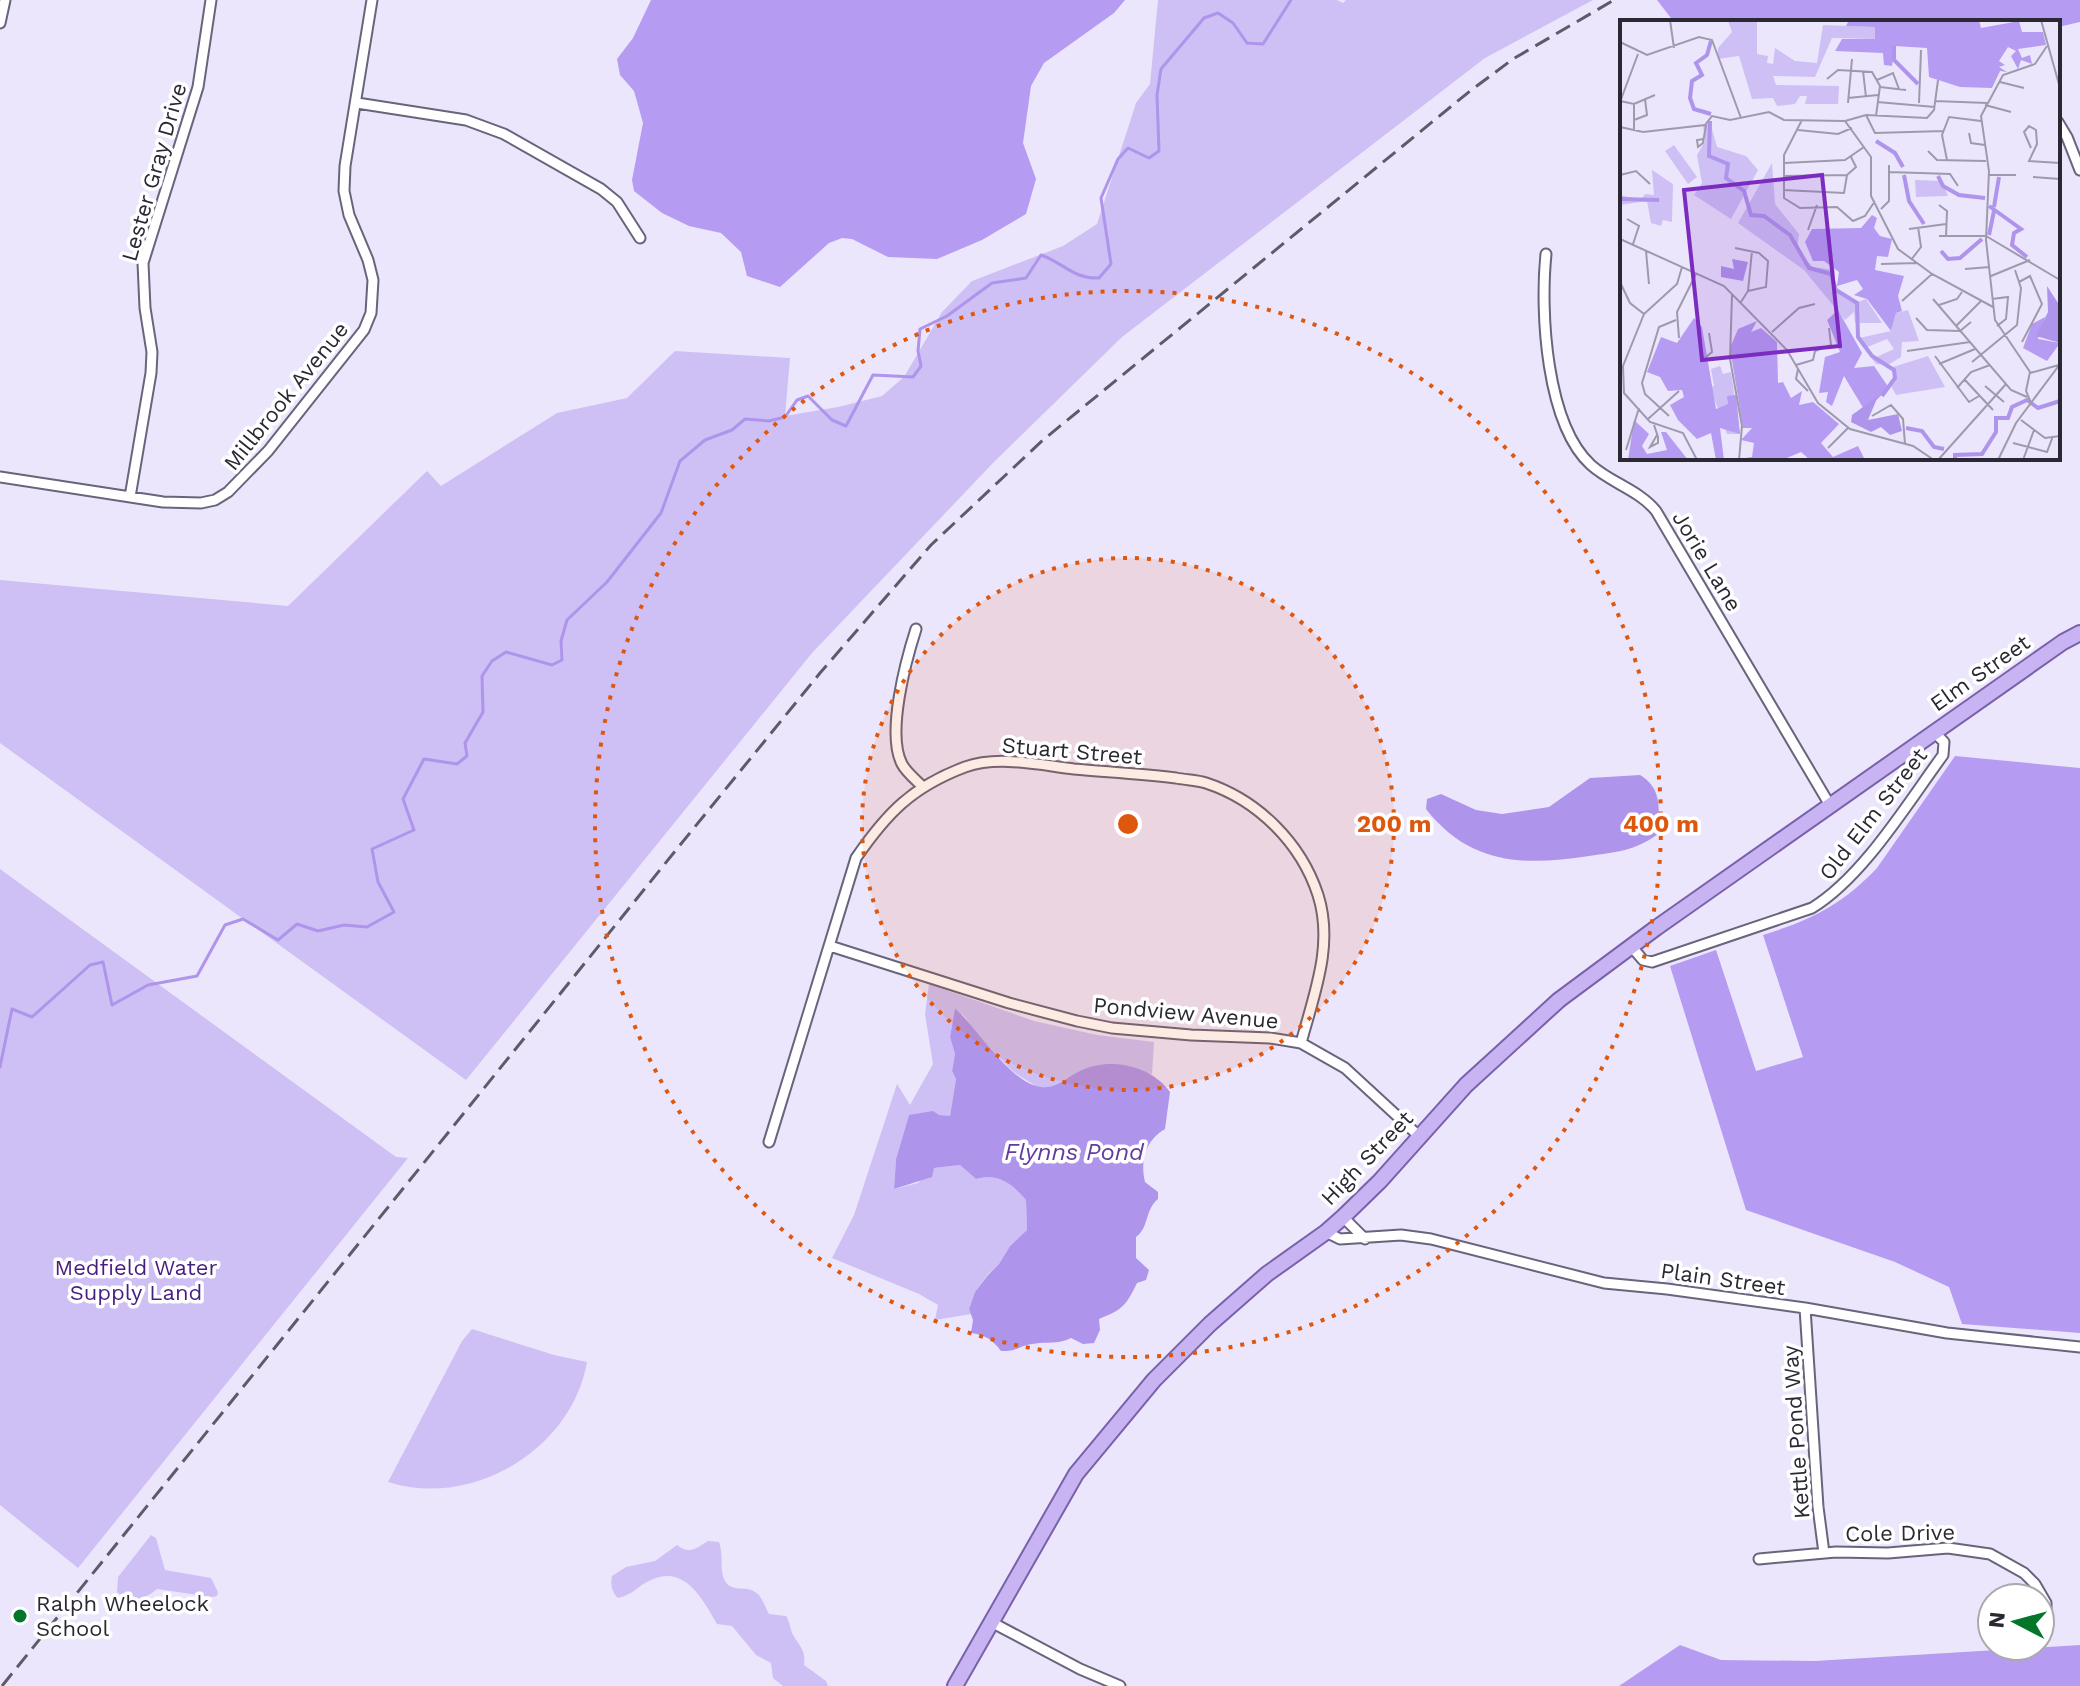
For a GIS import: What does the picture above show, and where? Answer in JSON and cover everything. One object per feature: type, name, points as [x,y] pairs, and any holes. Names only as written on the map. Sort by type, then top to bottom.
[{"type":"main road","name":"Elm Street","points":[[1907,752],[2080,633]]},
{"type":"main road","name":"High Street","points":[[955,1686],[1076,1474],[1126,1411],[1210,1324],[1267,1274],[1343,1217],[1380,1181],[1466,1085],[1528,1025],[1631,946],[1907,752]]},
{"type":"street","points":[[0,23],[5,0]]},
{"type":"street","name":"Lester Gray Drive","points":[[130,497],[151,373],[152,352],[145,308],[143,263],[198,87],[211,0]]},
{"type":"street","name":"Millbrook Avenue","points":[[0,477],[185,504],[215,500],[228,492],[268,451],[354,346],[371,313],[373,280],[349,215],[344,191],[345,166],[372,0]]},
{"type":"street","points":[[357,103],[466,120],[504,134],[601,189],[617,202],[640,238]]},
{"type":"street","points":[[2060,125],[2080,170]]},
{"type":"street","name":"Jorie Lane","points":[[1546,254],[1543,290],[1556,404],[1572,444],[1592,466],[1648,501],[1656,511],[1831,807]]},
{"type":"street","points":[[916,629],[901,682],[897,735],[902,764],[923,787]]},
{"type":"street","name":"Old Elm Street","points":[[1631,946],[1643,960],[1652,962],[1812,908],[1832,896],[1851,876],[1943,755],[1944,742],[1935,733]]},
{"type":"street","name":"Stuart Street","points":[[769,1142],[856,858],[889,813],[923,787],[968,766],[1009,763],[1204,782],[1249,805],[1272,821],[1289,841],[1319,897],[1325,949],[1301,1043]]},
{"type":"street","name":"Pondview Avenue","points":[[830,946],[1009,1003],[1077,1021],[1112,1028],[1270,1038],[1301,1043],[1345,1068],[1420,1137]]},
{"type":"street","points":[[1343,1217],[1365,1239]]},
{"type":"street","name":"Plain Street","points":[[1326,1232],[1340,1239],[1401,1235],[1431,1239],[1604,1283],[1805,1308],[1947,1333],[2080,1347]]},
{"type":"street","name":"Kettle Pond Way","points":[[1805,1308],[1818,1507],[1824,1553]]},
{"type":"street","name":"Cole Drive","points":[[1759,1559],[1948,1548],[1990,1554],[2024,1573],[2033,1582]]},
{"type":"street","points":[[993,1623],[1080,1669],[1120,1686]]},
{"type":"green space","points":[[1158,0],[1337,0],[1343,3],[1346,0],[1593,0],[1485,58],[1122,337],[992,464],[812,653],[466,1080],[0,743],[0,580],[288,606],[427,471],[441,486],[557,413],[627,398],[675,351],[790,358],[785,416],[882,396],[904,377],[942,312],[972,281],[1063,246],[1097,224],[1136,103],[1150,84]]},
{"type":"green space","name":"Medfield Water Supply Land","points":[[0,869],[396,1157],[408,1158],[78,1568],[0,1505]]},
{"type":"green space","points":[[929,984],[1034,1021],[1097,1035],[1154,1042],[1152,1074],[1084,1069],[1057,1086],[1039,1088],[1015,1073],[980,1040],[955,1008],[950,1037],[955,1054],[952,1071],[956,1079],[950,1116],[909,1115],[896,1159],[894,1189],[918,1183],[934,1168],[960,1165],[976,1179],[998,1179],[1016,1189],[1026,1200],[1027,1230],[1010,1246],[975,1292],[969,1309],[971,1314],[935,1320],[938,1305],[832,1258],[854,1215],[897,1084],[910,1105],[933,1064],[925,1014]]},
{"type":"green space","points":[[472,1329],[587,1362],[578,1393],[562,1421],[540,1445],[514,1465],[484,1479],[453,1487],[420,1488],[388,1482],[462,1341]]},
{"type":"green space","points":[[151,1535],[156,1538],[165,1570],[211,1578],[217,1596],[157,1589],[143,1598],[132,1599],[117,1592],[118,1577]]},
{"type":"green space","points":[[708,1541],[719,1542],[722,1573],[728,1585],[751,1590],[760,1596],[769,1614],[786,1616],[803,1652],[804,1665],[826,1681],[828,1686],[783,1686],[773,1678],[771,1663],[756,1655],[732,1626],[717,1624],[692,1587],[674,1577],[663,1576],[646,1582],[618,1598],[614,1594],[612,1576],[626,1567],[655,1561],[677,1545],[689,1550]]},
{"type":"shaded area","points":[[651,0],[1125,0],[1114,13],[1044,63],[1031,86],[1023,143],[1036,179],[1026,214],[982,240],[937,259],[888,257],[852,239],[842,238],[829,243],[780,287],[747,276],[741,252],[721,233],[689,226],[662,213],[634,191],[632,180],[643,123],[634,91],[620,75],[617,59],[633,38]]},
{"type":"shaded area","points":[[1657,0],[2080,0],[2080,22],[2060,27],[2060,20],[1672,20]]},
{"type":"shaded area","points":[[1955,756],[2080,768],[2080,1333],[1962,1324],[1949,1287],[1895,1262],[1746,1210],[1670,966],[1716,950],[1756,1071],[1803,1057],[1763,935],[1825,910],[1864,881],[1877,868]]},
{"type":"shaded area","points":[[1680,1645],[1721,1660],[1815,1661],[1976,1651],[1976,1662],[2056,1662],[2056,1646],[2080,1645],[2080,1686],[1619,1686]]},
{"type":"water","points":[[1640,775],[1656,793],[1658,834],[1633,847],[1608,853],[1542,861],[1499,857],[1461,841],[1443,828],[1426,809],[1427,799],[1441,794],[1476,810],[1502,814],[1549,807],[1590,778]]},
{"type":"water","name":"Flynns Pond","points":[[955,1008],[1006,1066],[1030,1084],[1052,1086],[1080,1071],[1104,1064],[1117,1064],[1142,1070],[1170,1092],[1165,1129],[1149,1145],[1143,1166],[1145,1182],[1158,1192],[1158,1199],[1136,1237],[1136,1258],[1149,1270],[1146,1280],[1137,1283],[1122,1306],[1099,1319],[1100,1330],[1094,1343],[1083,1344],[1071,1338],[1001,1351],[988,1338],[971,1333],[973,1320],[969,1309],[975,1292],[1010,1246],[1027,1230],[1026,1200],[1010,1185],[998,1179],[976,1179],[960,1165],[934,1168],[932,1177],[894,1189],[896,1159],[909,1115],[933,1111],[950,1116],[956,1079],[952,1071],[955,1054],[950,1037]]},
{"type":"waterway","points":[[0,1067],[12,1009],[32,1017],[90,965],[103,962],[112,1005],[148,985],[197,976],[225,925],[243,919],[278,940],[297,924],[318,931],[344,925],[367,927],[394,912],[378,882],[372,849],[414,830],[403,799],[424,759],[457,764],[467,756],[465,743],[483,712],[482,676],[492,661],[506,652],[552,665],[562,660],[561,641],[567,620],[607,582],[661,513],[680,461],[705,440],[732,430],[745,419],[769,421],[785,417],[797,400],[808,396],[832,420],[846,426],[873,375],[913,377],[921,366],[918,351],[920,329],[947,316],[992,283],[1026,278],[1041,255],[1082,276],[1099,278],[1111,264],[1101,198],[1118,159],[1128,148],[1149,158],[1159,151],[1157,95],[1161,69],[1204,18],[1218,13],[1233,23],[1247,43],[1263,44],[1291,0]]},
{"type":"railway","points":[[2,1686],[820,673],[931,545],[1043,440],[1470,91],[1513,59],[1614,0]]},
{"type":"place","name":"Ralph Wheelock School","points":[[20,1616]]}]
